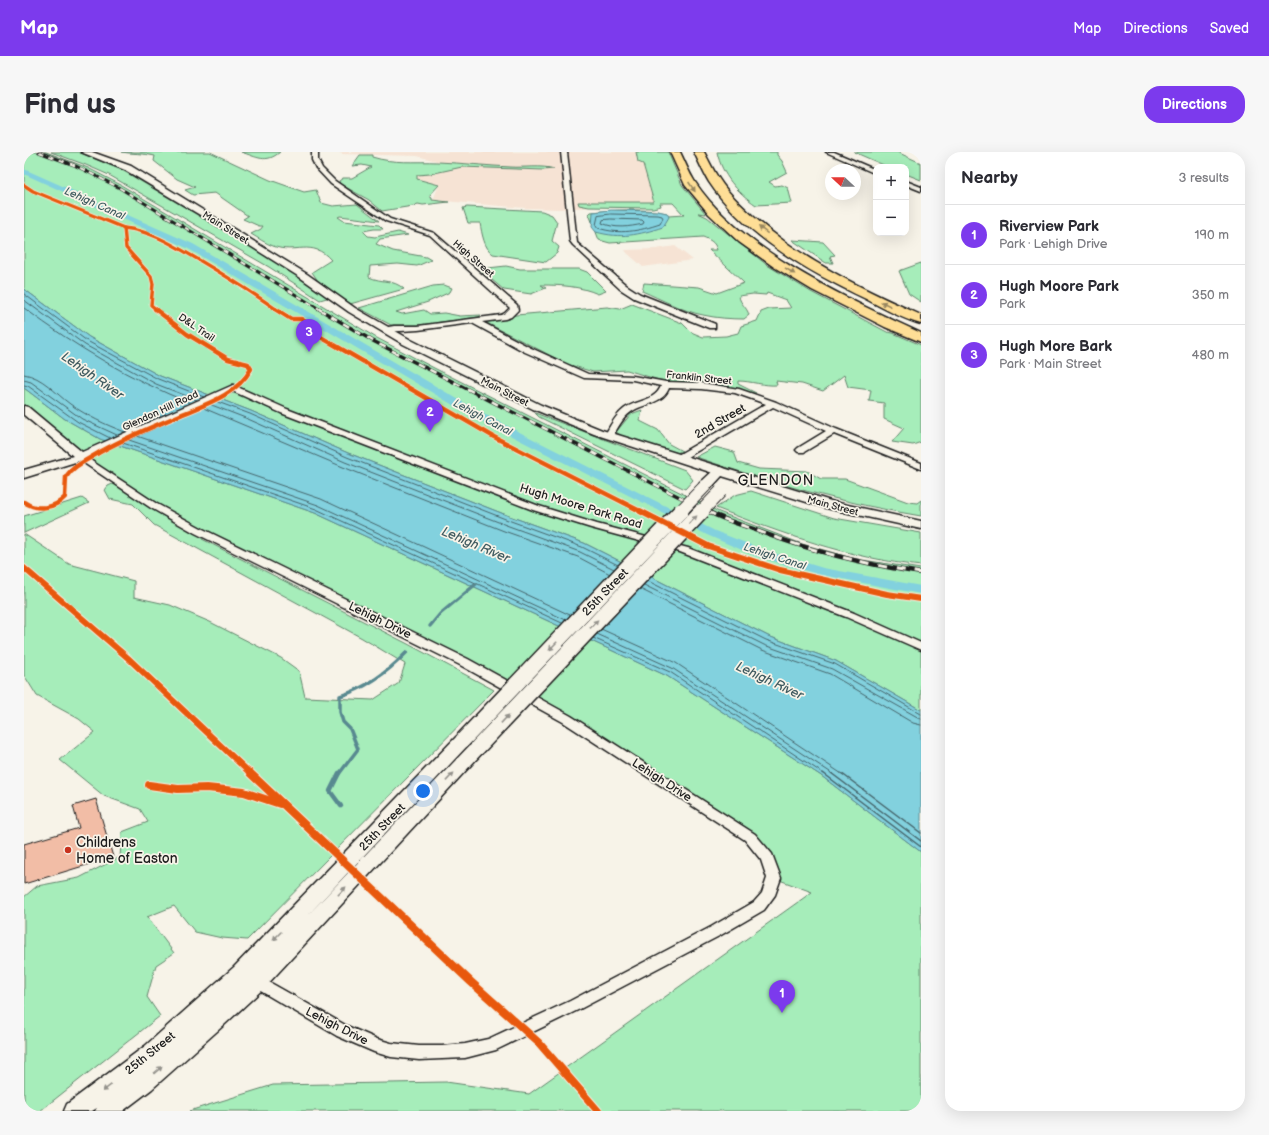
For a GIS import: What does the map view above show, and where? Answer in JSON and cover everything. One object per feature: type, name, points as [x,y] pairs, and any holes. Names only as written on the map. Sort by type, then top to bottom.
[{"type":"highway","points":[[675,152],[680,166],[695,191],[720,218],[742,237],[786,268],[830,294],[884,322],[921,338]]},
{"type":"highway","points":[[700,152],[711,175],[726,196],[748,218],[770,236],[821,270],[870,296],[921,320]]},
{"type":"main road","name":"25th Street","points":[[471,744],[720,471]]},
{"type":"main road","name":"Main Street","points":[[720,471],[831,505],[921,525]]},
{"type":"main road","name":"25th Street","points":[[74,1111],[152,1053],[309,914],[471,744],[736,475]]},
{"type":"main road","name":"25th Street","points":[[106,1111],[149,1078],[257,982],[309,914]]},
{"type":"street","name":"Main Street","points":[[85,152],[128,168],[228,228],[304,276],[352,310],[386,330],[537,407],[609,435],[720,471]]},
{"type":"street","name":"High Street","points":[[315,152],[314,157],[318,166],[334,184],[366,203],[386,219],[432,234],[514,307],[514,310],[508,315],[418,328],[394,328],[386,330]]},
{"type":"street","points":[[564,152],[575,244],[623,287],[637,296],[712,326]]},
{"type":"street","points":[[829,152],[873,171]]},
{"type":"street","points":[[909,185],[921,189]]},
{"type":"street","name":"Franklin Street","points":[[474,321],[542,357],[587,376],[633,378],[666,385],[701,386],[736,391],[773,404],[833,431],[921,466]]},
{"type":"street","points":[[609,435],[627,410],[658,397],[663,392],[666,385]]},
{"type":"street","name":"Glendon Hill Road","points":[[24,474],[88,454],[221,392],[233,388]]},
{"type":"street","name":"Hugh Moore Park Road","points":[[233,388],[284,411],[536,508],[594,526],[684,550],[850,615],[921,647]]},
{"type":"street","name":"2nd Street","points":[[679,458],[773,404]]},
{"type":"street","name":"Lehigh Drive","points":[[24,408],[88,454],[148,502],[199,531],[464,662],[567,719],[750,837],[767,858],[774,878],[770,892],[763,902],[753,910],[716,931],[575,1005],[511,1036],[491,1045],[465,1051],[419,1053],[391,1050],[374,1045],[342,1031],[257,982]]},
{"type":"street","points":[[802,450],[833,431]]},
{"type":"shaded area","points":[[342,152],[642,152],[660,201],[652,204],[559,209],[525,208],[433,200],[439,185],[415,179],[415,174],[448,164],[417,156],[340,154]]},
{"type":"shaded area","points":[[675,246],[693,260],[643,267],[625,250],[656,249]]},
{"type":"green space","points":[[24,152],[46,152],[88,168],[121,185],[375,337],[719,512],[802,544],[856,559],[921,569],[921,710],[836,661],[768,636],[584,543],[509,516],[348,453],[251,411],[160,376],[89,337],[24,289]]},
{"type":"green space","points":[[51,152],[79,152],[122,170],[280,264],[330,297],[320,300],[269,267],[109,175]]},
{"type":"green space","points":[[121,152],[210,152],[270,180],[304,192],[316,190],[321,203],[333,206],[357,204],[379,221],[338,217],[344,221],[379,225],[383,229],[363,231],[368,236],[375,237],[398,232],[408,235],[380,239],[376,244],[393,251],[426,257],[431,260],[417,266],[398,264],[370,266],[369,277],[392,282],[404,289],[350,304],[318,281],[312,272],[331,260],[324,253],[310,248],[289,249],[273,246],[251,234],[261,229],[263,226],[259,226],[243,219],[248,216],[215,193],[193,195],[185,190],[195,187],[177,179],[154,161],[155,156]]},
{"type":"green space","points":[[241,152],[280,152],[275,156],[266,159]]},
{"type":"green space","points":[[636,152],[668,152],[682,185],[706,214],[698,213],[707,217],[767,265],[811,292],[887,332],[893,333],[921,345],[921,442],[913,445],[892,442],[904,428],[884,419],[884,403],[869,401],[871,390],[848,387],[844,375],[823,391],[802,384],[776,381],[777,385],[772,385],[738,381],[738,384],[756,393],[752,393],[722,387],[659,380],[627,370],[593,372],[567,364],[485,322],[516,315],[607,307],[620,309],[632,304],[682,323],[691,332],[703,337],[726,336],[738,333],[741,326],[757,321],[761,312],[769,309],[791,308],[786,300],[767,293],[766,295],[753,294],[739,296],[749,315],[744,319],[718,318],[687,311],[642,291],[644,283],[699,287],[717,293],[744,283],[709,250],[717,250],[714,243],[703,237],[610,243],[599,240],[589,214],[591,212],[639,210],[658,211],[667,213],[668,216],[684,215],[673,203],[660,203],[661,206],[653,208],[589,207],[579,205],[578,202],[653,202],[643,164],[638,162]]},
{"type":"green space","points":[[717,152],[777,152],[777,155],[782,161],[787,172],[769,182],[775,186],[782,185],[788,188],[792,203],[756,205],[731,182],[719,160]]},
{"type":"green space","points":[[854,152],[897,152],[921,163],[921,180],[909,175],[909,164],[881,164]]},
{"type":"green space","points":[[360,155],[372,155],[372,157],[388,161],[438,162],[511,167],[544,167],[554,169],[543,170],[462,167],[430,174],[417,175],[417,179],[439,185],[429,196],[432,200],[449,202],[423,205],[418,204],[382,211],[369,200],[340,184],[339,181],[343,178],[352,178],[371,167],[362,165],[352,166]]},
{"type":"green space","points":[[463,208],[542,211],[552,215],[557,222],[552,241],[559,247],[557,253],[546,262],[493,254],[485,244],[480,223],[468,223]]},
{"type":"green space","points":[[792,240],[823,242],[835,255],[830,256],[833,263],[826,263]]},
{"type":"green space","points":[[921,263],[921,302],[909,294],[899,271]]},
{"type":"green space","points":[[506,266],[520,269],[579,269],[587,272],[606,291],[598,294],[577,288],[548,285],[541,285],[546,288],[531,294],[504,290],[479,269]]},
{"type":"green space","points":[[444,285],[452,288],[450,292],[428,302],[396,312],[402,314],[424,310],[430,314],[444,313],[460,316],[481,315],[479,317],[419,325],[391,325],[359,308],[433,286]]},
{"type":"green space","points":[[24,388],[65,419],[100,439],[315,513],[667,676],[820,775],[921,852],[921,1111],[189,1111],[273,1085],[446,1082],[529,1094],[812,892],[774,878],[763,851],[567,719],[202,533],[202,539],[406,643],[494,690],[247,940],[222,938],[195,932],[174,906],[147,917],[174,953],[156,965],[147,997],[160,1016],[40,1111],[24,1111],[24,897],[37,886],[79,878],[120,857],[122,832],[148,822],[140,809],[104,796],[60,760],[95,732],[79,719],[37,696],[24,675],[24,534],[69,564],[134,581],[134,597],[170,605],[210,622],[281,658],[299,671],[305,697],[373,700],[399,683],[405,664],[362,638],[154,525],[133,504],[110,499],[105,490],[108,486],[117,482],[24,409]]},
{"type":"green space","points":[[642,410],[640,421],[658,430],[669,444],[682,451],[676,453],[622,436],[616,432],[631,414]]},
{"type":"green space","points":[[535,413],[685,470],[693,480],[685,489],[539,417]]},
{"type":"green space","points":[[715,447],[734,452],[738,463],[759,469],[807,471],[821,479],[845,479],[908,502],[917,503],[921,500],[921,516],[836,499],[751,475],[696,457]]},
{"type":"green space","points":[[751,491],[834,518],[921,533],[921,566],[868,557],[817,544],[716,508],[735,495]]},
{"type":"green space","points":[[82,498],[89,503],[24,533],[24,516]]},
{"type":"water","points":[[611,210],[658,211],[667,213],[669,217],[663,227],[637,234],[622,236],[596,232],[592,227],[593,212]]},
{"type":"water","name":"Lehigh River","points":[[24,289],[89,337],[160,376],[251,411],[348,453],[509,516],[584,543],[768,636],[836,661],[921,710],[921,852],[820,775],[667,676],[315,513],[100,439],[65,419],[24,388]]},
{"type":"pier","points":[[211,393],[222,397],[116,447],[104,442]]},
{"type":"building","name":"Childrens Home of Easton","points":[[96,799],[113,857],[24,884],[24,844],[79,828],[73,806]]},
{"type":"waterway","name":"Lehigh Canal","points":[[24,171],[190,246],[474,413],[711,533],[760,553],[821,571],[921,590]]},
{"type":"waterway","points":[[430,626],[440,614],[476,584]]},
{"type":"waterway","points":[[339,774],[358,749],[350,729],[343,722],[340,712],[340,696],[359,689],[385,673],[407,652]]},
{"type":"waterway","points":[[339,773],[330,791],[341,806]]},
{"type":"railway","points":[[39,152],[74,165],[118,187],[321,310]]},
{"type":"railway","points":[[319,309],[373,341],[707,511]]},
{"type":"railway","points":[[707,511],[773,537],[815,550],[857,561],[921,573]]},
{"type":"cycle path","name":"D&L Trail","points":[[24,185],[33,191],[124,228],[126,248],[151,276],[153,284],[151,305],[187,334],[228,359],[248,364],[251,369],[240,383],[214,401],[121,442],[78,465],[66,477],[66,494],[57,505],[39,508],[28,505],[24,502]]},
{"type":"cycle path","points":[[124,228],[143,231],[170,243],[232,280],[291,319],[301,319],[315,328],[312,332],[494,437],[708,546],[780,570],[887,594],[921,599]]},
{"type":"cycle path","points":[[24,568],[128,658],[471,982],[539,1043],[598,1111]]},
{"type":"cycle path","points":[[149,785],[178,789],[207,788],[244,792],[280,804]]},
{"type":"place","name":"Hugh More Bark","points":[[309,352]]},
{"type":"place","name":"Hugh Moore Park","points":[[430,432]]},
{"type":"place","name":"Childrens Home of Easton","points":[[68,850]]},
{"type":"place","name":"Riverview Park","points":[[782,1013]]},
{"type":"district","name":"GLENDON","points":[[776,480]]}]
